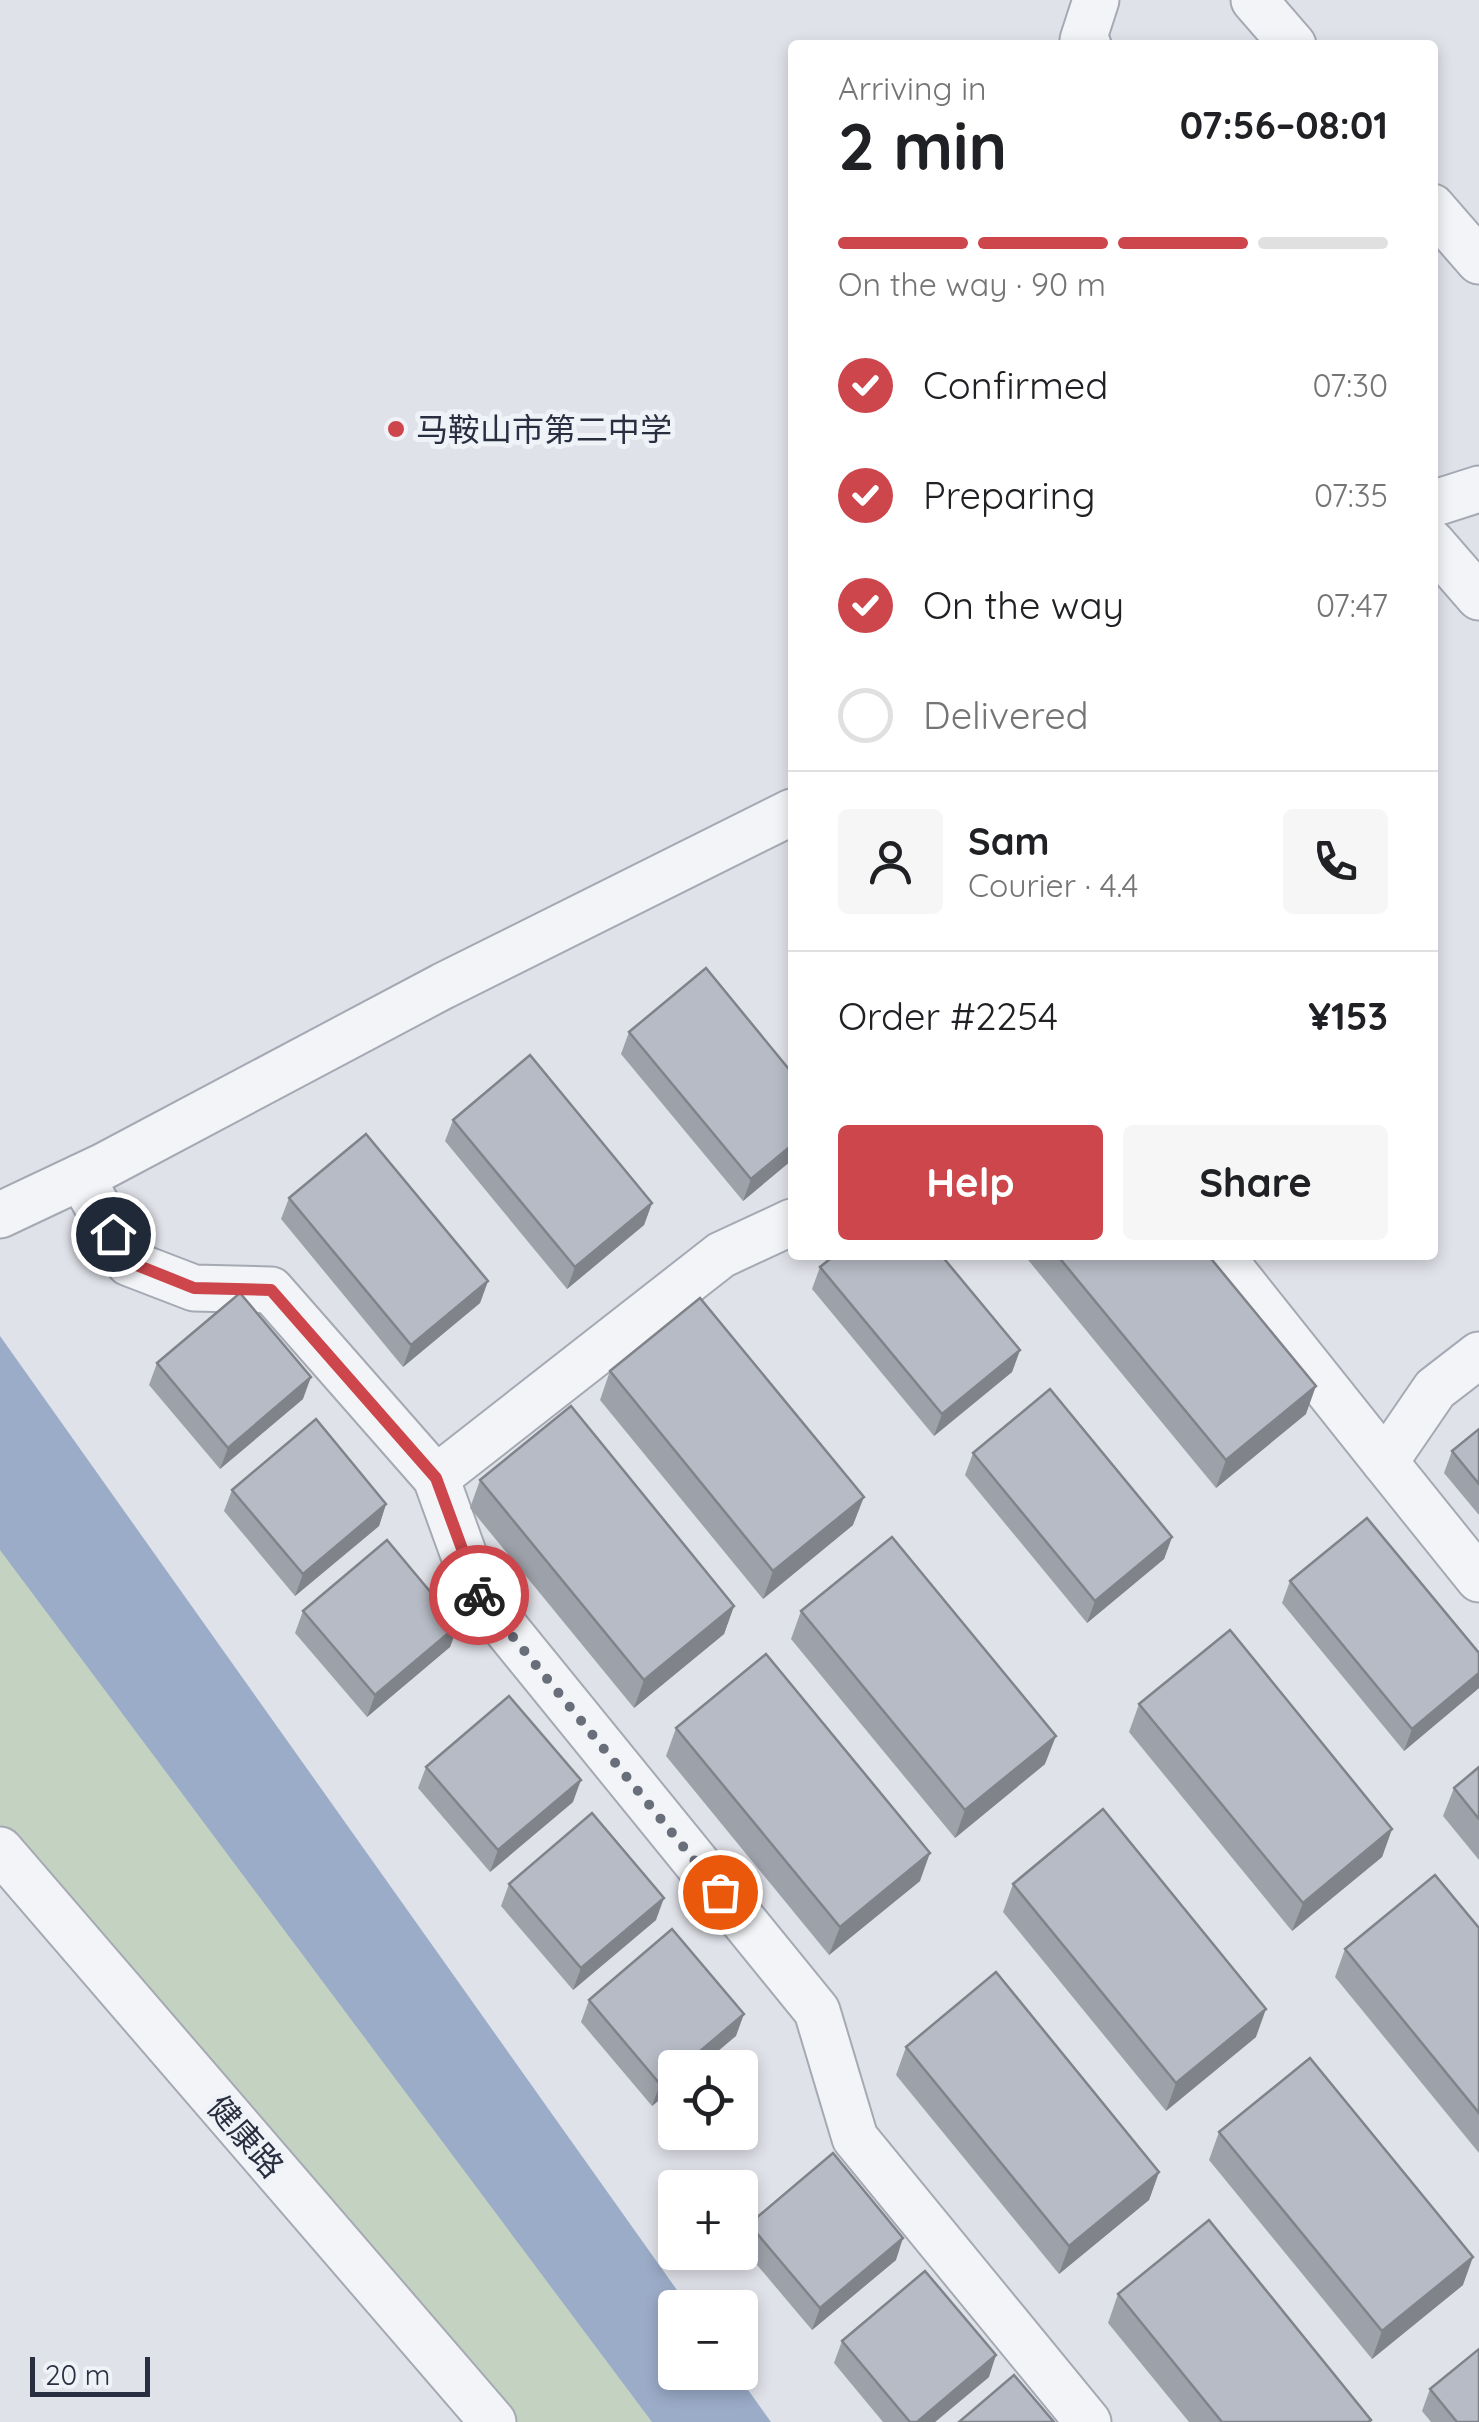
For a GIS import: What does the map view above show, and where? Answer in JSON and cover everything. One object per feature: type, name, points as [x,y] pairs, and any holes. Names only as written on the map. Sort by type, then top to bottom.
[{"type":"street","points":[[1083,40],[1096,0]]},
{"type":"street","points":[[1254,0],[1289,40]]},
{"type":"street","points":[[1438,214],[1479,261]]},
{"type":"street","points":[[1438,502],[1479,488]]},
{"type":"street","points":[[1438,550],[1479,597]]},
{"type":"street","points":[[0,1215],[81,1177],[443,986],[788,814]]},
{"type":"street","points":[[81,1177],[129,1262],[194,1288],[271,1290],[436,1478],[478,1594],[816,2011],[856,2138],[1088,2422]]},
{"type":"street","points":[[436,1478],[721,1255],[788,1224]]},
{"type":"street","points":[[1224,1260],[1479,1579]]},
{"type":"street","points":[[1385,1462],[1435,1388],[1479,1355]]},
{"type":"street","name":"健康路","points":[[0,1850],[493,2422]]},
{"type":"green space","points":[[0,1514],[658,2364],[658,2390],[678,2390],[703,2422],[494,2422],[0,1849]]},
{"type":"water","points":[[0,1336],[658,2263],[658,2270],[663,2270],[677,2290],[658,2290],[658,2390],[748,2390],[771,2422],[652,2422],[0,1550]]},
{"type":"building","points":[[706,968],[788,1068],[788,1148],[751,1179],[629,1032]]},
{"type":"building","points":[[530,1055],[652,1203],[575,1267],[453,1120]]},
{"type":"building","points":[[366,1134],[488,1281],[411,1345],[289,1198]]},
{"type":"building","points":[[829,1260],[945,1260],[1020,1350],[942,1414],[820,1267]]},
{"type":"building","points":[[1061,1260],[1212,1260],[1316,1386],[1226,1460]]},
{"type":"building","points":[[240,1293],[311,1377],[228,1448],[157,1363]]},
{"type":"building","points":[[700,1298],[864,1497],[773,1571],[610,1371]]},
{"type":"building","points":[[1050,1389],[1172,1537],[1095,1601],[973,1453]]},
{"type":"building","points":[[571,1406],[734,1606],[644,1680],[480,1480]]},
{"type":"building","points":[[316,1419],[386,1504],[303,1574],[232,1490]]},
{"type":"building","points":[[1479,1429],[1479,1484],[1452,1451]]},
{"type":"building","points":[[1367,1518],[1479,1653],[1479,1673],[1412,1729],[1290,1581]]},
{"type":"building","points":[[892,1537],[1056,1736],[965,1810],[801,1611]]},
{"type":"building","points":[[387,1540],[458,1625],[375,1695],[303,1611]]},
{"type":"building","points":[[1230,1630],[1392,1829],[1303,1903],[1139,1704]]},
{"type":"building","points":[[766,1654],[930,1853],[840,1927],[676,1728]]},
{"type":"building","points":[[509,1696],[581,1780],[498,1850],[426,1767]]},
{"type":"building","points":[[1479,1767],[1479,1819],[1454,1788]]},
{"type":"building","points":[[1103,1809],[1266,2009],[1176,2083],[1013,1884]]},
{"type":"building","points":[[592,1813],[664,1898],[581,1968],[509,1884]]},
{"type":"building","points":[[1435,1875],[1479,1928],[1479,2113],[1345,1949]]},
{"type":"building","points":[[672,1929],[744,2014],[701,2050],[658,2050],[658,2082],[589,2000]]},
{"type":"building","points":[[996,1972],[1159,2172],[1069,2246],[906,2047]]},
{"type":"building","points":[[1310,2058],[1473,2257],[1382,2331],[1219,2132]]},
{"type":"building","points":[[833,2153],[903,2238],[820,2308],[758,2235],[758,2216]]},
{"type":"building","points":[[1209,2220],[1371,2420],[1222,2422],[1118,2294]]},
{"type":"building","points":[[925,2271],[996,2355],[917,2422],[910,2422],[842,2341]]},
{"type":"building","points":[[1479,2349],[1479,2422],[1457,2422],[1430,2389]]},
{"type":"building","points":[[1014,2375],[1054,2422],[959,2422]]},
{"type":"way so far","points":[[479,1595],[720,1892]]},
{"type":"place","name":"马鞍山市第二中学","points":[[396,429]]},
{"type":"route","points":[[113,1234],[129,1262],[194,1288],[271,1290],[436,1478],[479,1595]]}]
